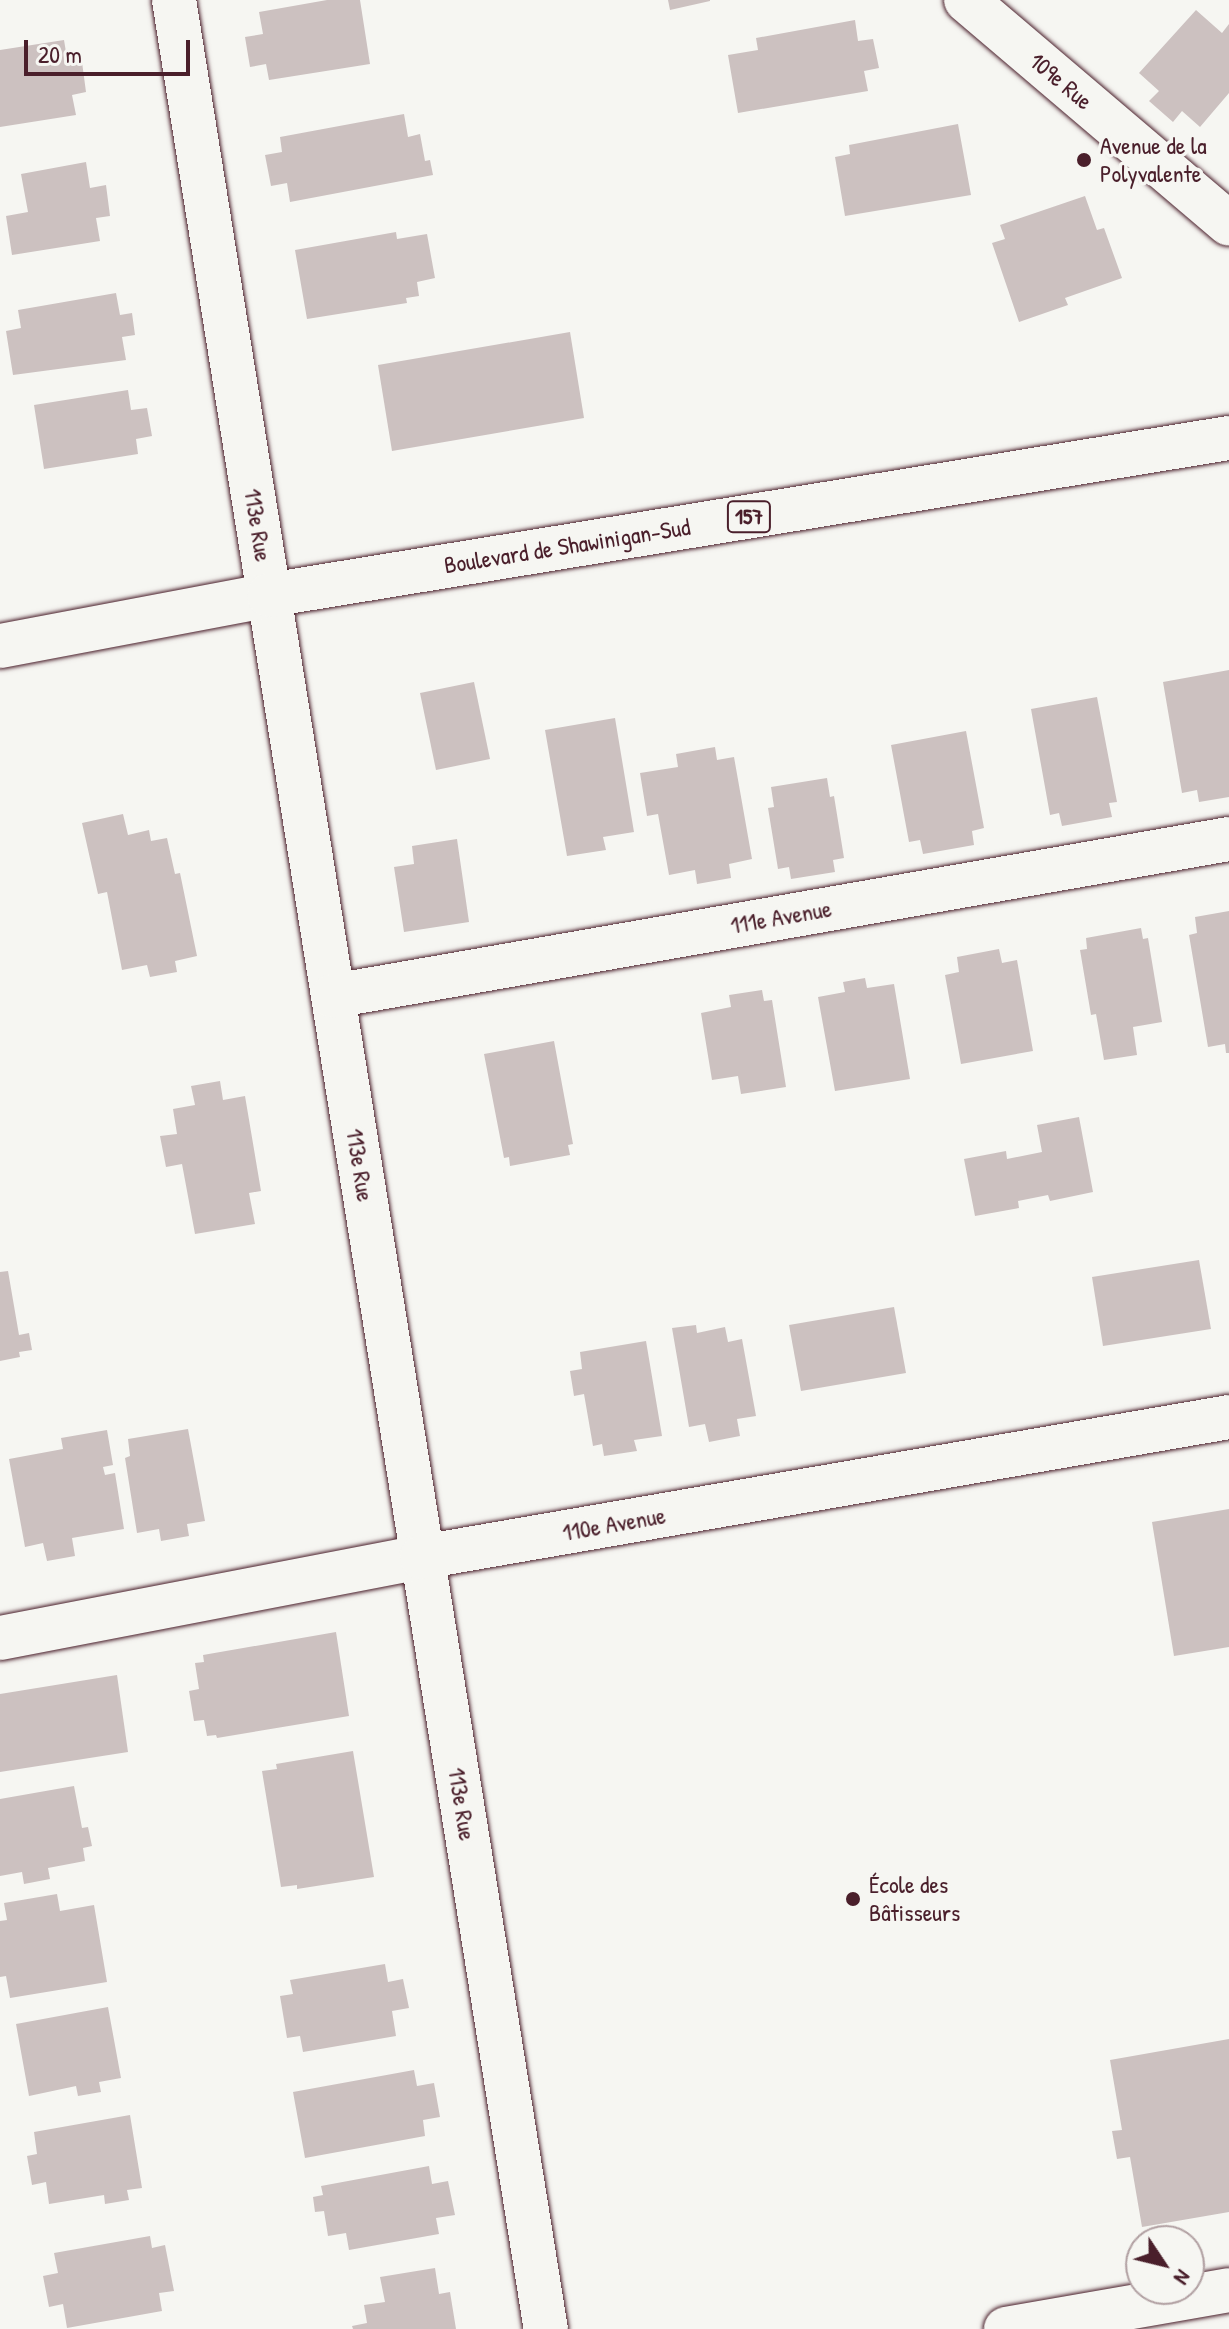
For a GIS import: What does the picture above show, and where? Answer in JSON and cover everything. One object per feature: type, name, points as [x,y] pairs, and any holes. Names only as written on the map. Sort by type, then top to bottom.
[{"type":"street","name":"113e Rue","points":[[174,0],[546,2329]]},
{"type":"street","name":"109e Rue","points":[[966,0],[1212,189],[1229,224]]},
{"type":"street","name":"Boulevard de Shawinigan-Sud","points":[[0,646],[269,595],[1229,438]]},
{"type":"street","name":"111e Avenue","points":[[333,996],[1229,839]]},
{"type":"street","name":"110e Avenue","points":[[0,1638],[422,1557],[1229,1417]]},
{"type":"street","points":[[1006,2329],[1082,2323],[1229,2290]]},
{"type":"building","points":[[327,0],[360,0],[370,64],[269,80],[266,64],[250,67],[245,37],[263,34],[259,12]]},
{"type":"building","points":[[668,0],[710,0],[710,1],[670,10]]},
{"type":"building","points":[[1196,10],[1222,33],[1229,24],[1229,93],[1200,127],[1182,111],[1173,122],[1149,101],[1159,91],[1139,73]]},
{"type":"building","points":[[855,20],[858,41],[873,39],[879,68],[864,71],[868,91],[738,113],[728,55],[758,50],[756,38]]},
{"type":"building","points":[[64,40],[68,64],[82,62],[86,92],[72,95],[76,115],[0,127],[0,50]]},
{"type":"building","points":[[404,114],[408,137],[420,134],[425,161],[430,160],[433,175],[290,202],[287,183],[271,186],[265,155],[282,152],[280,137]]},
{"type":"building","points":[[958,124],[971,195],[845,216],[835,157],[850,154],[849,145]]},
{"type":"building","points":[[86,162],[90,188],[106,185],[110,216],[96,218],[100,241],[12,255],[6,216],[28,212],[21,174]]},
{"type":"building","points":[[1085,196],[1097,230],[1104,228],[1122,278],[1065,298],[1068,305],[1019,322],[992,243],[1005,239],[1000,225]]},
{"type":"building","points":[[396,232],[397,239],[427,234],[435,278],[417,282],[419,296],[406,298],[407,303],[307,319],[295,250]]},
{"type":"building","points":[[116,293],[120,315],[132,313],[135,335],[122,337],[126,360],[13,375],[6,331],[21,328],[18,310]]},
{"type":"building","points":[[570,332],[584,418],[392,451],[378,365]]},
{"type":"building","points":[[128,390],[131,410],[147,408],[152,436],[136,439],[138,454],[44,469],[34,405]]},
{"type":"building","points":[[1229,670],[1229,797],[1199,802],[1197,790],[1182,793],[1163,682]]},
{"type":"building","points":[[474,682],[490,759],[436,770],[420,693]]},
{"type":"building","points":[[1097,697],[1117,802],[1109,803],[1112,817],[1062,826],[1059,813],[1050,815],[1031,709]]},
{"type":"building","points":[[615,718],[634,832],[603,837],[606,850],[567,856],[545,730]]},
{"type":"building","points":[[966,731],[984,828],[972,831],[974,845],[923,854],[920,840],[909,842],[891,745]]},
{"type":"building","points":[[715,747],[717,760],[734,757],[752,859],[729,864],[731,878],[697,884],[695,870],[669,875],[658,814],[647,816],[640,773],[678,767],[676,754]]},
{"type":"building","points":[[827,778],[830,797],[834,796],[844,858],[833,860],[835,872],[791,879],[789,867],[778,869],[768,808],[774,807],[771,787]]},
{"type":"building","points":[[123,814],[128,835],[149,830],[151,841],[167,838],[175,874],[180,873],[197,956],[175,961],[177,972],[150,977],[147,965],[122,970],[107,892],[98,894],[82,823]]},
{"type":"building","points":[[457,839],[469,922],[404,932],[394,867],[414,864],[412,846]]},
{"type":"building","points":[[1229,911],[1229,1053],[1226,1053],[1225,1044],[1208,1047],[1189,935],[1197,933],[1195,917]]},
{"type":"building","points":[[1141,928],[1143,939],[1148,938],[1162,1022],[1133,1027],[1137,1055],[1104,1060],[1096,1014],[1091,1015],[1080,950],[1087,949],[1086,938]]},
{"type":"building","points":[[999,949],[1002,963],[1017,960],[1033,1051],[961,1064],[945,975],[959,972],[957,957]]},
{"type":"building","points":[[865,978],[867,988],[894,984],[910,1079],[835,1091],[818,997],[845,992],[843,982]]},
{"type":"building","points":[[762,990],[764,1001],[772,1000],[786,1087],[741,1094],[738,1076],[712,1080],[701,1013],[731,1007],[729,995]]},
{"type":"building","points":[[554,1041],[573,1144],[568,1145],[570,1155],[510,1166],[509,1157],[504,1158],[484,1054]]},
{"type":"building","points":[[220,1081],[223,1100],[245,1096],[261,1191],[249,1193],[255,1224],[195,1234],[182,1164],[166,1167],[160,1136],[177,1134],[173,1109],[195,1105],[191,1086]]},
{"type":"building","points":[[1079,1117],[1093,1192],[1050,1201],[1048,1195],[1018,1201],[1019,1208],[975,1216],[964,1159],[1006,1151],[1007,1159],[1042,1152],[1037,1125]]},
{"type":"building","points":[[1199,1260],[1211,1329],[1103,1346],[1092,1277]]},
{"type":"building","points":[[8,1271],[19,1335],[29,1333],[32,1350],[19,1352],[20,1357],[0,1361],[0,1272]]},
{"type":"building","points":[[894,1307],[906,1373],[801,1391],[789,1325]]},
{"type":"building","points":[[696,1325],[697,1333],[725,1327],[728,1342],[742,1339],[756,1416],[737,1419],[740,1436],[709,1442],[705,1424],[689,1427],[672,1328]]},
{"type":"building","points":[[646,1341],[662,1436],[634,1440],[637,1451],[604,1456],[602,1444],[593,1446],[584,1394],[574,1396],[570,1371],[582,1369],[580,1352]]},
{"type":"building","points":[[188,1429],[205,1521],[187,1524],[189,1536],[161,1541],[159,1529],[137,1533],[125,1458],[130,1456],[128,1439]]},
{"type":"building","points":[[107,1430],[113,1465],[103,1467],[105,1475],[115,1473],[124,1529],[72,1538],[75,1556],[47,1561],[43,1543],[25,1547],[9,1459],[63,1449],[61,1438]]},
{"type":"building","points":[[1229,1509],[1229,1647],[1174,1656],[1152,1522]]},
{"type":"building","points":[[336,1632],[349,1716],[217,1738],[216,1735],[207,1736],[204,1720],[194,1721],[189,1691],[199,1689],[195,1663],[204,1662],[203,1655]]},
{"type":"building","points":[[117,1675],[128,1752],[0,1772],[0,1694]]},
{"type":"building","points":[[353,1751],[374,1877],[297,1889],[297,1885],[281,1887],[262,1771],[277,1769],[276,1764]]},
{"type":"building","points":[[74,1786],[82,1828],[88,1827],[92,1846],[83,1848],[85,1861],[48,1868],[50,1879],[24,1884],[22,1872],[0,1876],[0,1799]]},
{"type":"building","points":[[57,1894],[60,1911],[94,1905],[107,1982],[10,1998],[6,1976],[0,1977],[0,1921],[7,1920],[4,1903]]},
{"type":"building","points":[[385,1964],[388,1982],[403,1979],[409,2008],[392,2011],[396,2036],[303,2052],[300,2036],[287,2038],[280,1996],[293,1994],[290,1980]]},
{"type":"building","points":[[108,2007],[121,2078],[99,2082],[101,2092],[78,2096],[76,2086],[29,2096],[16,2024]]},
{"type":"building","points":[[1229,2039],[1229,2212],[1142,2225],[1130,2157],[1117,2159],[1112,2131],[1122,2130],[1110,2060]]},
{"type":"building","points":[[414,2070],[417,2086],[434,2083],[440,2117],[423,2120],[425,2136],[305,2158],[293,2092]]},
{"type":"building","points":[[130,2115],[142,2188],[127,2190],[129,2200],[105,2204],[104,2195],[49,2204],[46,2182],[32,2185],[27,2156],[37,2154],[34,2132]]},
{"type":"building","points":[[429,2166],[432,2184],[448,2181],[455,2215],[436,2218],[439,2234],[349,2250],[346,2233],[328,2236],[324,2211],[315,2212],[313,2197],[323,2195],[321,2186]]},
{"type":"building","points":[[150,2236],[152,2248],[165,2245],[174,2291],[159,2293],[162,2311],[67,2328],[63,2304],[49,2307],[43,2276],[58,2273],[54,2253]]},
{"type":"building","points":[[435,2268],[439,2294],[450,2292],[456,2329],[353,2329],[352,2326],[367,2323],[364,2305],[385,2302],[380,2277]]},
{"type":"place","name":"Avenue de la Polyvalente","points":[[1084,160]]},
{"type":"place","name":"École des Bâtisseurs","points":[[853,1899]]}]
